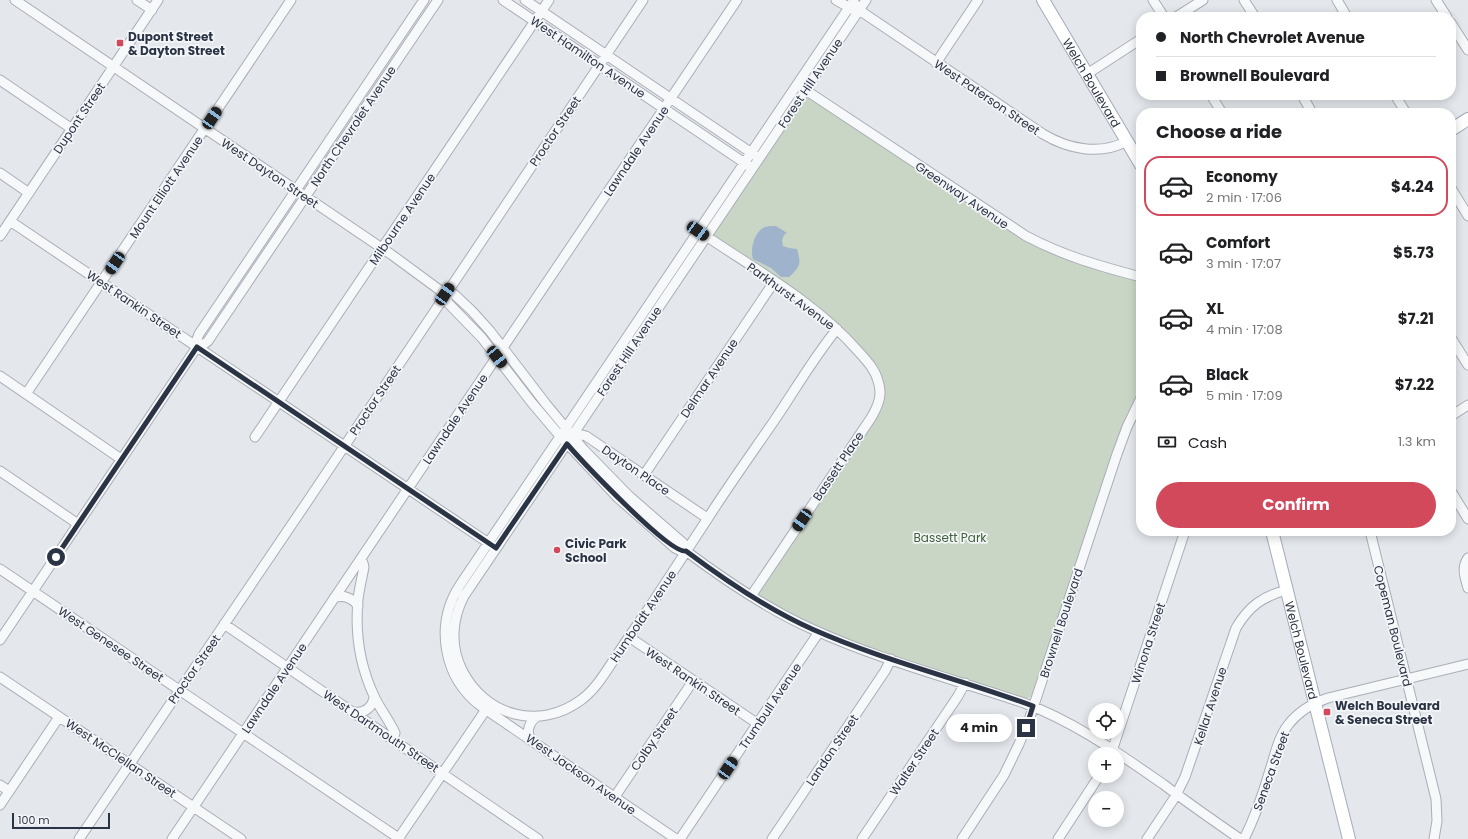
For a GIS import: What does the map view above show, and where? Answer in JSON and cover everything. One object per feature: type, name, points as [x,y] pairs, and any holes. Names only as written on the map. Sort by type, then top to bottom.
[{"type":"main road","name":"Welch Boulevard","points":[[1043,0],[1136,156]]},
{"type":"main road","points":[[1456,127],[1468,119]]},
{"type":"main road","name":"Welch Boulevard","points":[[1273,536],[1349,839]]},
{"type":"street","name":"West Dayton Street","points":[[14,0],[419,273],[445,294],[448,303],[476,330],[532,403],[567,444],[629,502],[675,548],[683,552],[686,551],[750,596],[819,632],[859,648],[1033,706],[1073,725],[1105,747]]},
{"type":"street","points":[[137,0],[152,10]]},
{"type":"street","name":"Dupont Street","points":[[0,236],[158,0]]},
{"type":"street","name":"Mount Elliott Avenue","points":[[26,394],[291,0]]},
{"type":"street","name":"North Chevrolet Avenue","points":[[197,347],[196,342],[199,334],[424,0]]},
{"type":"street","name":"North Chevrolet Avenue","points":[[0,640],[197,347],[208,341],[438,0]]},
{"type":"street","name":"West Hamilton Avenue","points":[[504,0],[748,165]]},
{"type":"street","name":"West Hamilton Avenue","points":[[525,0],[759,158]]},
{"type":"street","name":"Milbourne Avenue","points":[[255,437],[549,0]]},
{"type":"street","name":"Proctor Street","points":[[79,839],[643,0]]},
{"type":"street","name":"Lawndale Avenue","points":[[172,839],[737,0]]},
{"type":"street","name":"West Paterson Street","points":[[836,0],[851,2],[857,6],[859,10],[936,63],[1043,134],[1060,143],[1077,148],[1101,149],[1114,147],[1127,141]]},
{"type":"street","name":"Forest Hill Avenue","points":[[488,707],[462,670],[454,648],[454,628],[457,611],[464,596],[492,545],[516,509],[560,436],[698,231],[748,165],[759,158],[866,0]]},
{"type":"street","points":[[936,63],[978,0]]},
{"type":"street","points":[[1154,0],[1161,12]]},
{"type":"street","points":[[1184,12],[1203,0]]},
{"type":"street","points":[[1244,0],[1252,12]]},
{"type":"street","points":[[1337,0],[1344,12]]},
{"type":"street","points":[[1436,0],[1444,12]]},
{"type":"street","name":"Forest Hill Avenue","points":[[516,509],[567,444],[706,236],[748,165],[751,152],[851,2]]},
{"type":"street","points":[[1456,31],[1468,50]]},
{"type":"street","points":[[1087,74],[1136,42]]},
{"type":"street","points":[[374,75],[383,81]]},
{"type":"street","points":[[0,80],[72,128]]},
{"type":"street","name":"Greenway Avenue","points":[[797,84],[1021,234],[1074,258],[1136,276]]},
{"type":"street","points":[[0,173],[29,193]]},
{"type":"street","points":[[1456,196],[1468,216]]},
{"type":"street","name":"West Rankin Street","points":[[10,221],[492,545]]},
{"type":"street","name":"Parkhurst Avenue","points":[[698,231],[810,306],[837,329],[856,348],[871,367],[878,380],[880,393]]},
{"type":"street","points":[[257,248],[267,254]]},
{"type":"street","name":"Delmar Avenue","points":[[644,475],[774,282]]},
{"type":"street","name":"West Dayton Street","points":[[445,294],[453,294],[459,298],[478,318],[572,436],[597,463],[629,502]]},
{"type":"street","points":[[632,329],[640,334]]},
{"type":"street","name":"Humboldt Avenue","points":[[488,707],[513,714],[538,716],[561,711],[582,699],[598,683],[707,518],[837,329]]},
{"type":"street","points":[[1456,346],[1468,365]]},
{"type":"street","points":[[0,376],[121,459]]},
{"type":"street","points":[[590,392],[598,397]]},
{"type":"street","name":"Bassett Place","points":[[750,596],[871,418],[878,406],[880,393]]},
{"type":"street","points":[[1456,413],[1468,405]]},
{"type":"street","name":"Brownell Boulevard","points":[[962,839],[1004,775],[1019,744],[1117,454],[1136,408]]},
{"type":"street","name":"Dayton Place","points":[[560,436],[586,436],[707,518]]},
{"type":"street","points":[[0,471],[78,524]]},
{"type":"street","points":[[1456,499],[1468,518]]},
{"type":"street","name":"Winona Street","points":[[1114,747],[1183,536]]},
{"type":"street","name":"Copeman Boulevard","points":[[1371,536],[1436,799],[1437,821],[1434,839]]},
{"type":"street","points":[[1468,558],[1464,570],[1468,588]]},
{"type":"street","points":[[360,560],[364,567],[358,606],[360,649],[365,674],[374,697],[395,731],[395,736],[393,739]]},
{"type":"street","name":"West Genesee Street","points":[[0,569],[399,839]]},
{"type":"street","name":"Kellar Avenue","points":[[1147,839],[1176,794],[1185,777],[1236,628],[1245,614],[1258,602],[1271,594],[1287,590]]},
{"type":"street","points":[[334,598],[340,596],[348,598],[354,601],[358,606]]},
{"type":"street","name":"West Dartmouth Street","points":[[224,624],[538,839]]},
{"type":"street","name":"Trumbull Avenue","points":[[680,839],[819,632]]},
{"type":"street","name":"West Rankin Street","points":[[629,637],[758,724]]},
{"type":"street","name":"Landon Street","points":[[772,839],[885,671],[891,659]]},
{"type":"street","name":"Seneca Street","points":[[1244,839],[1258,808],[1277,747],[1284,731],[1300,713],[1316,703],[1330,697],[1468,664]]},
{"type":"street","name":"West McClellan Street","points":[[0,677],[241,839]]},
{"type":"street","name":"Colby Street","points":[[614,798],[693,681]]},
{"type":"street","name":"Walter Street","points":[[862,839],[958,696],[965,683]]},
{"type":"street","points":[[354,712],[366,710],[372,704],[374,697]]},
{"type":"street","points":[[399,839],[488,707]]},
{"type":"street","name":"West Jackson Avenue","points":[[488,707],[532,741],[676,839]]},
{"type":"street","points":[[532,741],[528,734],[529,728],[533,720],[538,716]]},
{"type":"street","points":[[0,805],[59,717]]},
{"type":"street","name":"West Dayton Street","points":[[1124,760],[1240,839]]},
{"type":"street","points":[[1058,839],[1094,783]]},
{"type":"street","points":[[0,785],[9,791]]},
{"type":"green space","name":"Bassett Park","points":[[806,96],[988,218],[1025,241],[1079,264],[1136,280],[1136,400],[1105,476],[1032,696],[1029,698],[1022,698],[848,640],[775,607],[759,596],[759,591],[878,416],[882,408],[883,401],[872,361],[713,234]]},
{"type":"water","points":[[776,226],[787,233],[784,235],[782,240],[783,246],[797,249],[799,264],[796,270],[789,277],[781,277],[771,268],[753,259],[752,247],[757,234],[764,227]]},
{"type":"place","name":"Dupont Street & Dayton Street","points":[[120,43]]},
{"type":"place","name":"Civic Park School","points":[[557,550]]},
{"type":"place","name":"Welch Boulevard & Seneca Street","points":[[1327,712]]},
{"type":"route","points":[[56,557],[197,347],[496,548],[567,444],[627,506],[666,541],[678,550],[683,552],[686,551],[750,596],[768,607],[827,636],[880,656],[1033,706],[1026,728]]}]
